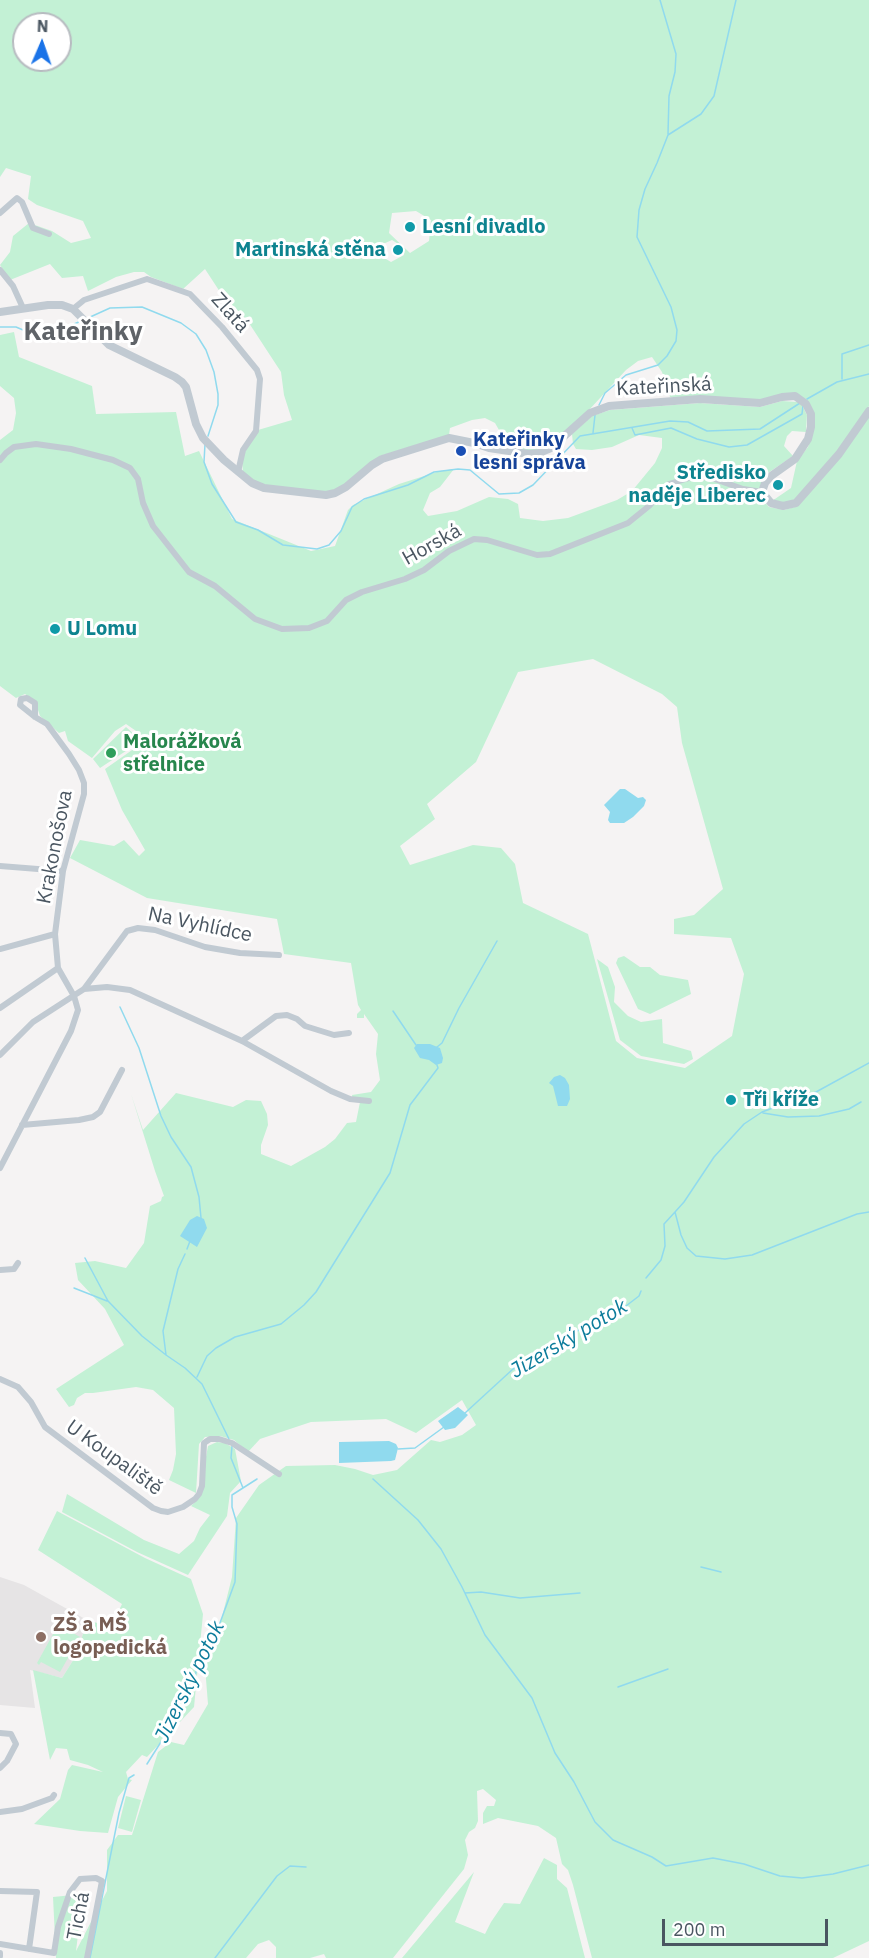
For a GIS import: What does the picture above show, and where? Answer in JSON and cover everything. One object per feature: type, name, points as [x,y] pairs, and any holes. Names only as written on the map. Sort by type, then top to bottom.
[{"type":"street","points":[[0,213],[17,198],[22,202],[33,228],[49,234]]},
{"type":"street","points":[[0,270],[13,286],[23,308]]},
{"type":"street","name":"Zlatá","points":[[76,312],[84,300],[147,279],[190,294],[222,327],[257,370],[260,379],[256,431],[243,450],[238,472]]},
{"type":"street","points":[[0,312],[62,305],[76,312]]},
{"type":"street","name":"Kateřinská","points":[[76,312],[109,345],[182,382],[186,387],[196,424],[203,438],[238,472],[252,483],[264,488],[326,495],[335,493],[382,459],[449,438],[489,448],[529,454],[539,453],[551,448],[590,413],[609,406],[700,399],[760,403],[795,396],[811,414],[812,422],[806,446],[795,459],[771,476],[762,492]]},
{"type":"street","name":"Horská","points":[[0,460],[14,447],[36,444],[71,449],[113,460],[129,468],[138,479],[143,502],[153,526],[189,572],[226,594],[255,619],[282,629],[309,628],[327,621],[346,600],[424,570],[449,551],[474,539],[487,540],[537,555],[550,554],[628,523],[649,506],[669,484],[689,478],[709,477],[743,489],[762,492],[771,503],[783,506],[796,503],[869,411]]},
{"type":"street","name":"Krakonošova","points":[[35,717],[46,724],[69,754],[84,783],[84,794],[63,872],[55,934],[58,968],[74,996]]},
{"type":"street","points":[[0,866],[63,872]]},
{"type":"street","name":"Na Vyhlídce","points":[[0,1055],[33,1022],[84,989],[118,941],[128,931],[138,928],[155,930],[205,947],[240,953],[279,955]]},
{"type":"street","points":[[0,949],[55,934]]},
{"type":"street","points":[[0,1008],[58,968]]},
{"type":"street","points":[[84,989],[108,987],[130,990],[242,1041],[331,1091],[350,1099],[369,1101]]},
{"type":"street","points":[[0,1168],[75,1021],[78,1010],[74,996]]},
{"type":"street","points":[[242,1041],[276,1016],[287,1015],[297,1019],[305,1026],[334,1035],[349,1032]]},
{"type":"street","points":[[22,1125],[93,1117],[100,1112],[122,1070]]},
{"type":"street","points":[[0,1270],[14,1269],[18,1263]]},
{"type":"street","name":"U Koupaliště","points":[[0,1379],[18,1387],[31,1402],[45,1427],[160,1511],[168,1512],[183,1507],[195,1498],[202,1486],[204,1443],[210,1439],[229,1442],[278,1473]]},
{"type":"street","points":[[0,1733],[11,1734],[16,1744],[7,1761],[0,1768]]},
{"type":"street","points":[[0,1812],[22,1809],[52,1798],[54,1795]]},
{"type":"street","name":"Tichá","points":[[29,1949],[54,1953],[58,1927],[70,1892],[80,1879],[96,1878],[102,1881],[87,1958]]},
{"type":"street","points":[[0,1890],[37,1892],[29,1949],[0,1944]]},
{"type":"shaded area","name":"ZŠ a MŠ logopedická","points":[[0,1577],[24,1585],[87,1620],[77,1654],[62,1678],[30,1670],[35,1708],[0,1705]]},
{"type":"green space","points":[[0,0],[869,0],[869,406],[836,453],[794,501],[783,503],[772,501],[791,488],[797,461],[808,447],[813,433],[801,396],[759,400],[670,397],[662,372],[652,357],[638,361],[626,370],[588,411],[549,446],[539,450],[529,451],[496,446],[499,430],[495,423],[485,418],[450,428],[449,435],[380,456],[345,485],[334,490],[326,492],[265,485],[243,473],[244,451],[258,430],[292,420],[284,395],[281,372],[247,320],[222,295],[205,269],[183,289],[144,272],[134,272],[116,277],[88,291],[83,276],[62,278],[50,264],[10,280],[0,265],[10,252],[13,236],[29,223],[52,231],[71,243],[91,238],[83,221],[37,205],[28,199],[31,176],[6,168],[0,177]],"holes":[[[416,211],[431,220],[429,241],[410,253],[389,233],[392,213]],[[392,240],[403,247],[404,255],[391,262],[376,253],[383,244]]]},
{"type":"green space","points":[[14,332],[19,357],[92,386],[96,414],[176,412],[185,456],[199,451],[232,519],[311,551],[335,546],[348,510],[353,505],[399,484],[440,471],[454,469],[440,487],[430,493],[423,510],[428,516],[457,511],[489,497],[508,499],[518,504],[520,518],[543,521],[568,518],[617,500],[632,491],[655,463],[662,448],[662,438],[639,435],[612,447],[592,450],[576,449],[572,434],[592,416],[610,410],[700,403],[760,407],[782,401],[798,402],[807,415],[806,432],[792,431],[787,436],[784,446],[793,456],[768,473],[758,492],[769,507],[784,510],[798,506],[869,417],[869,1941],[833,1958],[592,1958],[573,1885],[568,1870],[562,1864],[556,1838],[538,1826],[498,1818],[483,1824],[483,1813],[487,1806],[494,1806],[496,1800],[483,1789],[477,1791],[478,1821],[465,1840],[468,1855],[464,1869],[393,1958],[326,1958],[324,1954],[310,1958],[276,1958],[276,1947],[269,1940],[258,1944],[246,1958],[56,1958],[53,1897],[83,1894],[76,1951],[107,1891],[107,1850],[118,1835],[132,1835],[158,1752],[171,1742],[184,1745],[208,1704],[205,1667],[219,1629],[232,1577],[236,1518],[259,1485],[286,1466],[335,1465],[373,1475],[397,1470],[431,1440],[440,1442],[462,1435],[476,1425],[462,1400],[416,1433],[386,1419],[311,1422],[260,1439],[248,1452],[234,1440],[220,1436],[205,1437],[199,1444],[196,1493],[169,1480],[176,1454],[174,1408],[153,1390],[136,1387],[85,1393],[69,1407],[56,1389],[124,1345],[105,1309],[78,1280],[75,1263],[95,1261],[126,1268],[144,1243],[150,1206],[161,1201],[164,1196],[131,1094],[143,1130],[176,1093],[233,1107],[246,1100],[261,1101],[267,1114],[268,1125],[261,1145],[261,1154],[291,1166],[325,1147],[335,1139],[347,1123],[356,1122],[360,1102],[353,1099],[352,1095],[371,1092],[380,1080],[376,1054],[378,1034],[364,1014],[364,1018],[357,1018],[361,1010],[358,1005],[351,963],[284,954],[277,919],[147,898],[70,858],[80,840],[114,846],[124,840],[139,856],[145,850],[122,810],[105,769],[135,748],[139,733],[126,724],[115,731],[92,758],[68,741],[65,731],[59,733],[40,716],[35,701],[25,694],[16,698],[0,686],[0,440],[13,430],[16,413],[14,398],[0,386],[0,335]],"holes":[[[593,659],[662,694],[677,707],[682,743],[723,889],[694,915],[674,919],[674,934],[731,938],[744,974],[732,1036],[685,1068],[637,1058],[616,1041],[588,934],[523,903],[515,864],[501,848],[473,845],[410,865],[400,846],[435,819],[427,804],[476,762],[518,672]]]},
{"type":"green space","name":"Malorážková střelnice","points":[[126,727],[136,736],[132,747],[100,768],[93,759]]},
{"type":"green space","points":[[624,956],[640,967],[650,967],[660,975],[688,980],[691,994],[650,1014],[638,1009],[616,963],[618,958]]},
{"type":"green space","points":[[597,959],[608,967],[615,987],[614,1002],[628,1016],[641,1022],[662,1019],[663,1043],[691,1051],[693,1059],[684,1064],[641,1056],[620,1040]]},
{"type":"green space","points":[[217,1442],[225,1443],[235,1449],[241,1481],[230,1493],[227,1516],[188,1575],[137,1552],[62,1512],[67,1494],[144,1540],[179,1554],[194,1541],[210,1515],[191,1506],[198,1499],[208,1446]]},
{"type":"green space","points":[[57,1511],[145,1558],[191,1579],[203,1614],[194,1707],[147,1757],[142,1755],[126,1772],[128,1779],[132,1780],[118,1797],[108,1833],[34,1824],[60,1799],[68,1770],[72,1765],[103,1772],[70,1760],[67,1749],[56,1748],[50,1760],[33,1670],[62,1678],[77,1654],[87,1620],[111,1627],[122,1604],[38,1550]]},
{"type":"green space","points":[[62,1618],[65,1619],[61,1626],[80,1637],[60,1672],[41,1662],[39,1665],[37,1663]]},
{"type":"green space","points":[[126,1796],[141,1800],[132,1832],[118,1828]]},
{"type":"green space","points":[[544,1858],[557,1865],[557,1879],[567,1888],[585,1958],[402,1958],[474,1872],[455,1922],[485,1934],[504,1903],[520,1904]]},
{"type":"water","points":[[620,789],[625,789],[638,798],[643,797],[646,800],[644,806],[624,823],[610,823],[608,820],[610,812],[604,805]]},
{"type":"water","points":[[417,1044],[430,1044],[440,1048],[442,1063],[436,1065],[420,1058],[414,1048]]},
{"type":"water","points":[[560,1075],[569,1085],[570,1099],[567,1106],[558,1106],[553,1086],[549,1083],[554,1077]]},
{"type":"water","points":[[197,1216],[204,1219],[207,1228],[197,1247],[180,1236],[190,1220]]},
{"type":"water","points":[[458,1407],[468,1415],[455,1428],[445,1430],[438,1421]]},
{"type":"water","points":[[389,1441],[396,1444],[398,1448],[395,1460],[339,1463],[339,1442]]},
{"type":"waterway","points":[[660,0],[676,54],[675,72],[669,96],[668,134]]},
{"type":"waterway","points":[[599,405],[605,393],[626,375],[658,365],[676,341],[677,330],[671,307],[637,237],[639,210],[645,189],[668,135],[701,114],[714,96],[736,0]]},
{"type":"waterway","points":[[88,318],[110,308],[142,307],[181,323],[196,334],[206,350],[214,372],[218,394],[218,405],[208,436]]},
{"type":"waterway","points":[[0,327],[16,327],[42,338],[81,321]]},
{"type":"waterway","points":[[842,379],[842,354],[869,345]]},
{"type":"waterway","points":[[807,399],[837,382],[869,374]]},
{"type":"waterway","points":[[205,444],[204,462],[212,484],[236,522],[258,530],[283,545],[317,549],[329,545],[341,531],[352,507],[364,499],[408,485],[434,472],[470,470],[499,494],[519,493],[533,485],[580,436],[670,421],[688,422],[707,431],[760,429],[800,403]]},
{"type":"waterway","points":[[632,428],[635,435],[671,428],[697,439],[729,447],[747,445],[802,414],[803,405]]},
{"type":"waterway","points":[[593,433],[595,415]]},
{"type":"waterway","points":[[437,1047],[442,1043],[497,941]]},
{"type":"waterway","points":[[120,1007],[139,1048],[161,1116],[171,1137],[191,1167],[199,1197],[201,1218]]},
{"type":"waterway","points":[[393,1011],[416,1045]]},
{"type":"waterway","points":[[675,1212],[714,1157],[744,1124],[762,1112],[816,1092],[869,1063]]},
{"type":"waterway","points":[[197,1377],[207,1356],[216,1348],[235,1337],[281,1324],[316,1292],[390,1173],[410,1105],[438,1068],[437,1065]]},
{"type":"waterway","points":[[763,1113],[788,1117],[819,1116],[849,1109],[861,1102]]},
{"type":"waterway","name":"Jizerský potok","points":[[646,1278],[661,1260],[665,1246],[664,1224],[675,1212],[687,1248],[696,1256],[725,1259],[752,1255],[857,1214],[869,1212]]},
{"type":"waterway","points":[[187,1249],[190,1241]]},
{"type":"waterway","points":[[185,1254],[178,1269],[163,1331],[166,1355],[202,1384],[229,1439]]},
{"type":"waterway","points":[[85,1258],[108,1301],[142,1336],[166,1355]]},
{"type":"waterway","points":[[74,1288],[107,1301]]},
{"type":"waterway","name":"Jizerský potok","points":[[465,1413],[513,1369],[594,1321],[609,1319],[639,1296],[641,1291]]},
{"type":"waterway","name":"Jizerský potok","points":[[398,1449],[415,1448],[444,1427]]},
{"type":"waterway","points":[[232,1446],[231,1458],[243,1488]]},
{"type":"waterway","name":"Jizerský potok","points":[[147,1764],[191,1690],[202,1650],[210,1645],[217,1631],[235,1582],[237,1524],[232,1507],[232,1495],[257,1479]]},
{"type":"waterway","points":[[373,1479],[418,1520],[441,1549],[485,1635],[532,1698],[555,1753],[574,1782],[595,1822],[613,1840],[652,1857],[666,1866],[713,1858],[744,1864],[780,1876],[802,1878],[833,1874],[869,1865]]},
{"type":"waterway","points":[[701,1567],[721,1572]]},
{"type":"waterway","points":[[465,1593],[481,1592],[520,1598],[580,1593]]},
{"type":"waterway","points":[[618,1687],[668,1669]]},
{"type":"waterway","name":"Jizerský potok","points":[[90,1958],[119,1813],[129,1778],[134,1775]]},
{"type":"waterway","points":[[215,1958],[277,1876],[290,1866],[306,1867]]},
{"type":"place","name":"Lesní divadlo","points":[[410,227]]},
{"type":"place","name":"Martinská stěna","points":[[398,250]]},
{"type":"place","name":"Kateřinky lesní správa","points":[[461,451]]},
{"type":"place","name":"Středisko naděje Liberec","points":[[778,485]]},
{"type":"place","name":"U Lomu","points":[[55,629]]},
{"type":"place","name":"Malorážková střelnice","points":[[111,753]]},
{"type":"place","name":"Tři kříže","points":[[731,1100]]},
{"type":"place","name":"ZŠ a MŠ logopedická","points":[[41,1637]]},
{"type":"district","name":"Kateřinky","points":[[83,332]]}]
